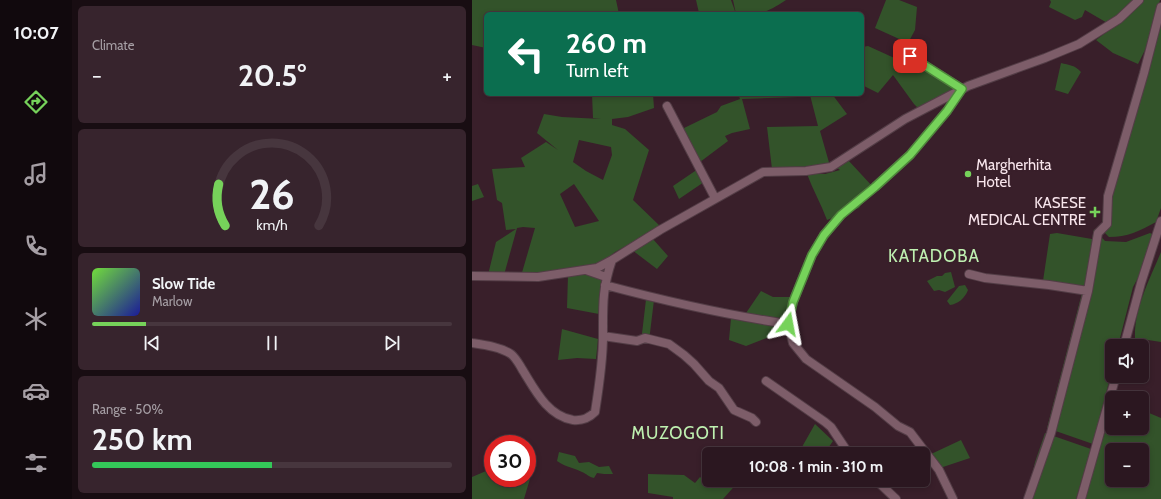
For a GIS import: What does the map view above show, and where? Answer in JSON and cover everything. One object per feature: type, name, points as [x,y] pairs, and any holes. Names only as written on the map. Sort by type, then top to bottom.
[{"type":"street","points":[[472,276],[526,277],[585,270],[601,266],[715,198],[765,172],[806,171],[831,167],[905,119],[962,89],[1079,44],[1119,19],[1139,0]]},
{"type":"street","points":[[1028,499],[1051,433],[1088,291],[1098,233],[1108,224],[1108,196],[1144,73],[1161,7]]},
{"type":"street","points":[[910,56],[962,89]]},
{"type":"street","points":[[953,499],[939,470],[910,432],[898,426],[875,407],[806,359],[793,344],[788,324],[793,302],[814,250],[824,235],[841,215],[910,155],[947,111],[962,89]]},
{"type":"street","points":[[667,106],[715,198]]},
{"type":"street","points":[[1126,339],[1161,221]]},
{"type":"street","points":[[472,343],[495,348],[511,354],[536,391],[550,408],[566,418],[580,420],[586,419],[595,412],[603,336],[602,317],[605,281],[612,260]]},
{"type":"street","points":[[585,270],[605,281],[671,302],[747,318],[788,324]]},
{"type":"street","points":[[969,274],[985,278],[1088,291]]},
{"type":"street","points":[[603,336],[636,341],[645,338],[669,344],[684,355],[709,381],[719,388],[734,410],[752,418],[756,422]]},
{"type":"street","points":[[766,381],[825,422],[845,447]]},
{"type":"street","points":[[1081,499],[1114,383]]},
{"type":"street","points":[[883,487],[896,499]]},
{"type":"green space","points":[[472,0],[616,0],[619,12],[484,12],[484,48],[472,45]]},
{"type":"green space","points":[[696,0],[731,0],[735,12],[699,12]]},
{"type":"green space","points":[[733,0],[786,0],[768,11],[736,12]]},
{"type":"green space","points":[[886,0],[899,0],[917,7],[915,30],[908,43],[875,28]]},
{"type":"green space","points":[[1050,0],[1134,0],[1109,24],[1085,10],[1082,17],[1075,20],[1049,7],[1051,2]]},
{"type":"green space","points":[[1142,0],[1160,0],[1147,46],[1138,64],[1113,53],[1096,40],[1121,21]]},
{"type":"green space","points":[[1161,16],[1161,208],[1156,222],[1133,233],[1109,237],[1102,230],[1102,220]]},
{"type":"green space","points":[[868,46],[901,61],[903,53],[958,90],[919,109],[893,75],[878,93],[864,86],[864,47]]},
{"type":"green space","points":[[1061,63],[1074,67],[1081,72],[1068,94],[1055,90]]},
{"type":"green space","points":[[592,96],[653,96],[654,108],[628,117],[612,119],[612,125],[625,129],[649,150],[633,200],[661,227],[615,252],[599,265],[521,276],[535,228],[517,228],[504,275],[488,275],[496,242],[516,229],[506,230],[502,203],[497,200],[492,169],[525,167],[521,158],[546,142],[558,150],[537,133],[544,114],[562,117],[601,119],[593,118]],"holes":[[[579,140],[611,147],[612,155],[603,180],[573,162]],[[574,184],[599,221],[575,227],[560,194]]]},
{"type":"green space","points":[[739,96],[804,96],[742,99],[750,129],[725,136],[728,141],[700,162],[682,129],[717,112],[721,106],[740,99]]},
{"type":"green space","points":[[810,96],[834,96],[847,114],[820,131],[830,166],[772,169],[767,127],[818,126]]},
{"type":"green space","points":[[848,160],[873,187],[859,208],[827,220],[807,174],[825,174],[840,170],[837,168]]},
{"type":"green space","points":[[698,169],[704,182],[679,199],[673,186]]},
{"type":"green space","points":[[478,184],[484,197],[472,201],[472,186]]},
{"type":"green space","points":[[1094,229],[1105,241],[1126,242],[1150,233],[1152,234],[1152,239],[1139,276],[1133,287],[1120,339],[1105,339],[1105,383],[1109,383],[1107,391],[1105,391],[1105,397],[1093,444],[1047,428],[1083,289],[1043,281],[1050,234],[1057,233],[1092,239]]},
{"type":"green space","points":[[652,238],[668,256],[657,269],[632,250]]},
{"type":"green space","points":[[1161,252],[1161,342],[1135,338],[1137,316],[1148,283]]},
{"type":"green space","points":[[608,263],[599,314],[567,308],[568,275]]},
{"type":"green space","points":[[951,272],[955,287],[945,292],[939,290],[934,291],[927,281],[937,276],[942,276],[945,273]]},
{"type":"green space","points":[[965,285],[968,290],[965,296],[958,302],[950,305],[947,301],[959,286]]},
{"type":"green space","points":[[647,291],[654,300],[649,341],[641,342]]},
{"type":"green space","points":[[761,291],[773,297],[793,297],[786,321],[744,316]]},
{"type":"green space","points":[[731,318],[742,321],[786,326],[772,336],[746,346],[729,340]]},
{"type":"green space","points":[[562,329],[598,339],[596,359],[577,358],[558,360]]},
{"type":"green space","points":[[1149,413],[1161,418],[1161,499],[1085,499],[1105,432],[1105,435],[1149,435]]},
{"type":"green space","points":[[815,424],[833,441],[829,447],[802,447]]},
{"type":"green space","points":[[1045,433],[1091,449],[1076,499],[1027,499],[1035,462]]},
{"type":"green space","points":[[961,440],[970,458],[937,469],[930,455]]},
{"type":"green space","points":[[559,452],[575,456],[579,463],[589,462],[599,467],[609,466],[613,474],[597,473],[594,478],[591,477],[579,470],[557,461]]},
{"type":"green space","points":[[484,472],[484,487],[528,487],[524,499],[472,499],[472,477]]},
{"type":"green space","points":[[648,474],[684,475],[695,483],[700,477],[702,478],[702,487],[734,487],[723,499],[673,499],[673,497],[648,493]]},
{"type":"place","name":"Margherhita Hotel","points":[[968,174]]},
{"type":"place","name":"KASESE MEDICAL CENTRE","points":[[1095,212]]},
{"type":"district","name":"KATADOBA","points":[[934,256]]},
{"type":"district","name":"MUZOGOTI","points":[[678,433]]},
{"type":"route","points":[[788,324],[793,302],[812,255],[829,227],[910,155],[947,111],[962,89],[910,56]]}]
